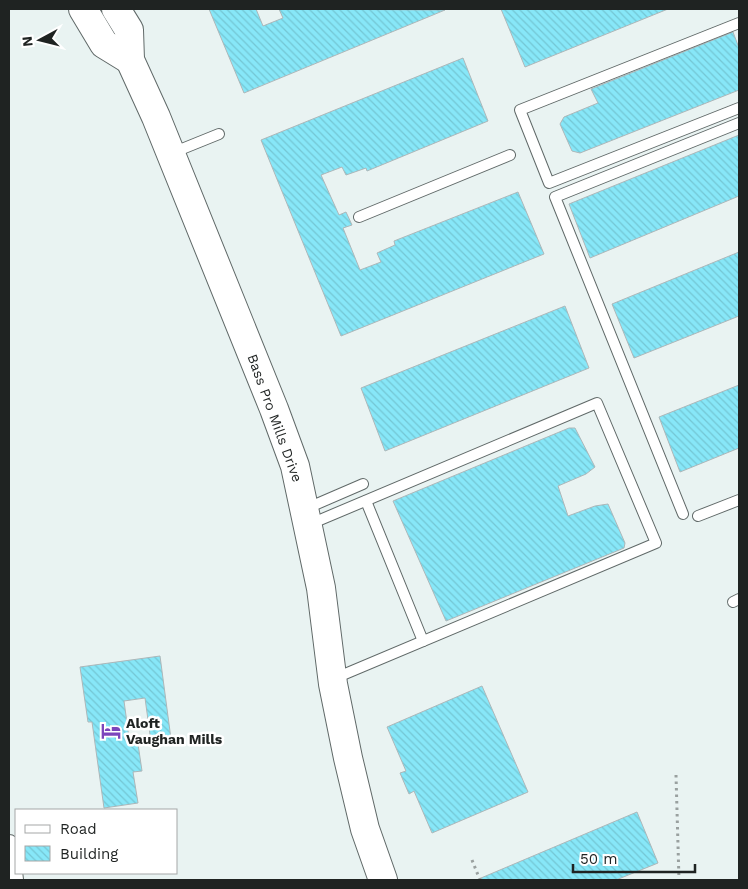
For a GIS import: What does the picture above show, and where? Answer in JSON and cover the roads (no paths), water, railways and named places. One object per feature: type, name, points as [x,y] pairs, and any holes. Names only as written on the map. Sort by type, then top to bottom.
[{"type":"street","points":[[83,9],[104,44],[130,60]]},
{"type":"street","name":"Bass Pro Mills Drive","points":[[116,9],[129,30],[130,60],[171,154],[274,409],[295,466],[321,588],[332,679],[348,758],[362,820],[383,880]]},
{"type":"street","points":[[9,845],[13,880]]},
{"type":"lane","points":[[739,23],[520,110],[549,183],[739,108]]},
{"type":"lane","points":[[683,514],[555,198],[739,123]]},
{"type":"lane","points":[[171,154],[219,134]]},
{"type":"lane","points":[[359,217],[510,155]]},
{"type":"lane","points":[[306,517],[366,501],[597,403],[656,543],[332,679]]},
{"type":"lane","points":[[306,517],[363,484]]},
{"type":"lane","points":[[698,516],[739,500]]},
{"type":"lane","points":[[366,501],[423,641]]},
{"type":"place","name":"Aloft Vaughan Mills","points":[[111,731]]}]
